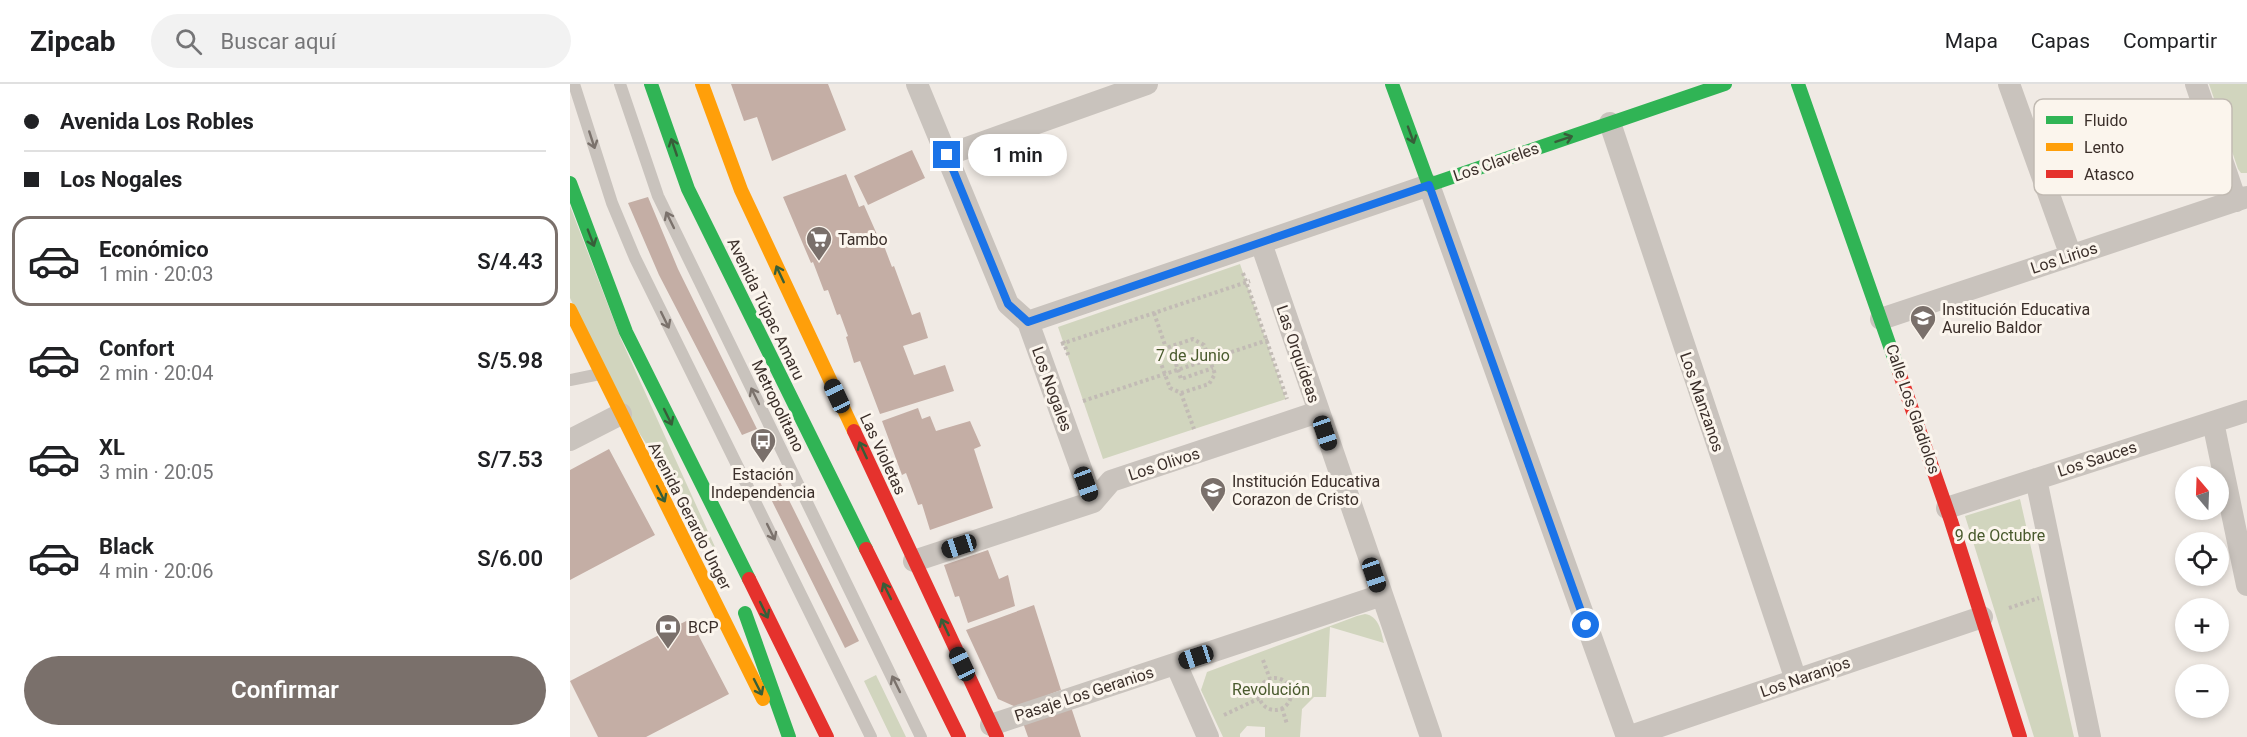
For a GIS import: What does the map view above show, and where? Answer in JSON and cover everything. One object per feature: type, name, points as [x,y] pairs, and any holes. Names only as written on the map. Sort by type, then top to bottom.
[{"type":"street","name":"Avenida Túpac Amaru","points":[[651,84],[688,189],[959,737]]},
{"type":"street","name":"Las Violetas","points":[[702,84],[741,190],[994,731]]},
{"type":"street","name":"Los Nogales","points":[[917,84],[1008,304],[1028,322],[1093,502]]},
{"type":"street","points":[[947,155],[1147,84]]},
{"type":"street","points":[[1392,84],[1627,737]]},
{"type":"street","name":"Los Claveles","points":[[1028,322],[1725,84]]},
{"type":"street","name":"Calle Los Gladiolos","points":[[1798,84],[1947,508],[2020,737]]},
{"type":"street","points":[[2009,84],[2034,153]]},
{"type":"street","points":[[2196,84],[2202,99]]},
{"type":"street","name":"Los Manzanos","points":[[1610,123],[1796,680]]},
{"type":"street","points":[[2232,174],[2242,199]]},
{"type":"street","points":[[570,183],[626,332],[827,737]]},
{"type":"street","points":[[2049,195],[2071,256]]},
{"type":"street","name":"Los Lirios","points":[[1881,319],[2242,199]]},
{"type":"street","name":"Las Orquídeas","points":[[1261,243],[1431,737]]},
{"type":"street","name":"Avenida Gerardo Unger","points":[[570,310],[783,737]]},
{"type":"street","name":"Los Sauces","points":[[1947,508],[2247,411]]},
{"type":"street","name":"Los Olivos","points":[[914,561],[1093,502],[1111,482],[1318,412]]},
{"type":"street","points":[[570,440],[621,414]]},
{"type":"street","points":[[2213,422],[2247,585]]},
{"type":"street","points":[[695,472],[735,583]]},
{"type":"street","points":[[2036,479],[2090,737]]},
{"type":"street","name":"Pasaje Los Geranios","points":[[994,731],[1176,664],[1382,595]]},
{"type":"street","points":[[742,605],[789,737]]},
{"type":"street","name":"Los Naranjos","points":[[1627,737],[1982,617]]},
{"type":"street","points":[[1176,664],[1208,737]]},
{"type":"lane","points":[[574,84],[612,203],[635,258],[871,737]]},
{"type":"lane","name":"Metropolitano","points":[[620,84],[658,196],[921,737]]},
{"type":"lane","points":[[570,380],[600,374]]},
{"type":"path","points":[[1240,264],[1269,339],[1288,404]]},
{"type":"path","points":[[1057,345],[1251,280]]},
{"type":"path","points":[[1154,313],[1166,348],[1160,361],[1170,388],[1181,393],[1209,384],[1215,374],[1204,345],[1193,339],[1166,348]]},
{"type":"path","points":[[1083,401],[1269,339]]},
{"type":"path","points":[[1206,350],[1175,361],[1181,379],[1213,368]]},
{"type":"path","points":[[1181,393],[1196,434]]},
{"type":"path","points":[[2011,607],[2042,597]]},
{"type":"path","points":[[1263,658],[1270,679]]},
{"type":"path","points":[[1270,679],[1280,679],[1290,688],[1290,698],[1282,708],[1268,708],[1260,698],[1260,688],[1270,679]]},
{"type":"path","points":[[1222,716],[1260,698]]},
{"type":"path","points":[[1282,708],[1287,724]]},
{"type":"green space","points":[[2209,84],[2247,84],[2247,173],[2241,173],[2238,169],[2232,151],[2232,99],[2214,99]]},
{"type":"green space","points":[[570,206],[621,339],[720,558],[625,411],[570,298]]},
{"type":"green space","name":"7 de Junio","points":[[1240,264],[1286,399],[1103,459],[1058,327]]},
{"type":"green space","name":"9 de Octubre","points":[[2020,499],[2074,737],[2034,737],[1965,516]]},
{"type":"green space","name":"Revolución","points":[[1365,614],[1370,615],[1376,621],[1384,643],[1330,627],[1326,697],[1314,697],[1302,709],[1300,737],[1265,737],[1265,727],[1247,726],[1240,737],[1223,737],[1201,690],[1207,672]]},
{"type":"green space","points":[[876,675],[906,737],[891,737],[864,681]]},
{"type":"building","points":[[731,84],[828,84],[846,130],[772,161],[757,117],[744,121]]},
{"type":"building","points":[[912,150],[925,178],[868,205],[854,176]]},
{"type":"building","points":[[846,174],[859,207],[864,205],[879,239],[881,238],[912,315],[920,312],[928,338],[903,346],[914,375],[945,365],[954,391],[880,414],[860,361],[854,363],[840,314],[837,315],[828,290],[824,291],[783,197]]},
{"type":"building","points":[[648,197],[678,269],[757,429],[742,435],[659,275],[628,203]]},
{"type":"building","points":[[918,408],[922,419],[930,416],[936,431],[970,421],[981,446],[974,449],[993,508],[930,530],[922,504],[918,505],[906,473],[902,475],[882,421]]},
{"type":"building","points":[[609,449],[655,535],[570,580],[570,470]]},
{"type":"building","points":[[780,482],[859,641],[845,648],[766,489]]},
{"type":"building","points":[[988,550],[999,579],[1008,575],[1015,606],[968,623],[959,596],[955,597],[944,565]]},
{"type":"building","points":[[1034,605],[1061,690],[1016,707],[998,699],[966,630]]},
{"type":"building","name":"BCP","points":[[690,619],[729,694],[646,737],[598,737],[570,681]]},
{"type":"building","points":[[1070,704],[1081,737],[1028,737],[1022,720]]},
{"type":"traffic: fast","points":[[651,84],[688,189],[866,549]]},
{"type":"traffic: fast","points":[[1392,84],[1429,185],[1725,84]]},
{"type":"traffic: fast","points":[[1798,84],[1899,372]]},
{"type":"traffic: fast","points":[[570,183],[626,332],[749,579]]},
{"type":"traffic: fast","points":[[745,613],[789,737]]},
{"type":"traffic: slow","points":[[702,84],[741,190],[854,431]]},
{"type":"traffic: slow","points":[[570,310],[763,699]]},
{"type":"traffic: jam","points":[[1899,372],[1951,521],[2020,737]]},
{"type":"traffic: jam","points":[[854,431],[997,737]]},
{"type":"traffic: jam","points":[[866,549],[959,737]]},
{"type":"traffic: jam","points":[[749,579],[827,737]]},
{"type":"place","name":"Tambo","points":[[819,262]]},
{"type":"place","name":"Institución Educativa Aurelio Baldor","points":[[1923,341]]},
{"type":"place","name":"Estación Independencia","points":[[763,464]]},
{"type":"place","name":"Institución Educativa Corazon de Cristo","points":[[1213,513]]},
{"type":"place","name":"BCP","points":[[668,650]]},
{"type":"route","points":[[947,155],[1008,304],[1028,322],[1429,185],[1586,625]]}]
